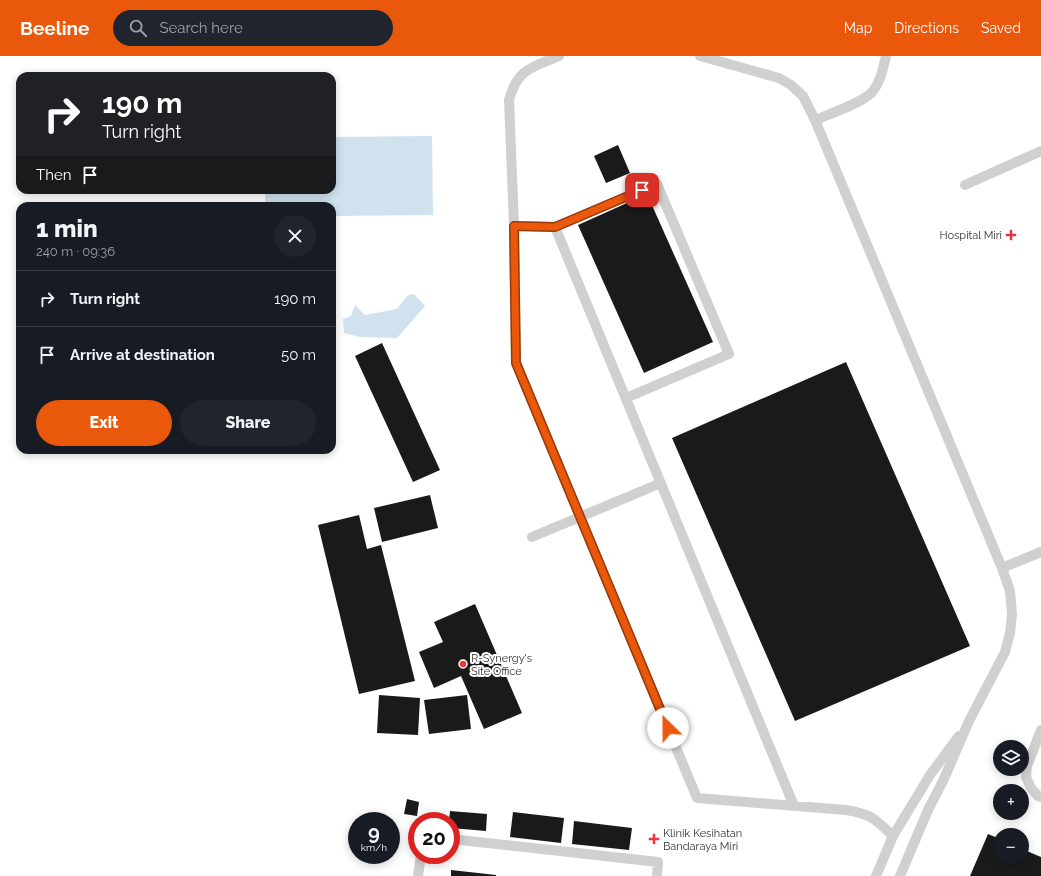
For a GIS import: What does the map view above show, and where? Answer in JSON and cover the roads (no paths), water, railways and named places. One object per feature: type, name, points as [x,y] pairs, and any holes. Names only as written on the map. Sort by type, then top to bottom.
[{"type":"lane","points":[[559,56],[527,70],[517,78],[512,88],[509,100],[514,226],[516,363],[697,798],[862,812],[875,819],[893,836]]},
{"type":"lane","points":[[700,56],[779,78],[791,85],[803,96],[815,120],[1002,568],[1010,591],[1012,614],[1010,633],[1005,652],[969,721],[943,781],[928,810],[900,876]]},
{"type":"lane","points":[[815,120],[861,100],[872,92],[878,82],[886,56]]},
{"type":"lane","points":[[965,185],[1041,151]]},
{"type":"lane","points":[[514,226],[555,227],[657,184],[729,354],[626,398]]},
{"type":"lane","points":[[555,227],[794,806]]},
{"type":"lane","points":[[532,537],[661,483]]},
{"type":"lane","points":[[1002,568],[1041,552]]},
{"type":"lane","points":[[876,876],[893,836],[930,775],[969,721]]},
{"type":"lane","points":[[1041,730],[1027,766],[1026,777],[1031,788],[1038,796],[1041,797]]},
{"type":"lane","points":[[460,840],[658,862],[657,876]]},
{"type":"lane","points":[[418,876],[420,864]]},
{"type":"water","points":[[432,136],[433,215],[336,216],[336,202],[265,202],[265,194],[336,194],[336,137]]},
{"type":"water","points":[[414,294],[425,306],[397,338],[360,337],[344,333],[343,319],[351,316],[355,305],[365,315],[397,309],[408,295]]},
{"type":"place","name":"Hospital Miri","points":[[1011,235]]},
{"type":"place","name":"R-Synergy's Site Office","points":[[463,664]]},
{"type":"place","name":"Klinik Kesihatan Bandaraya Miri","points":[[654,839]]}]
